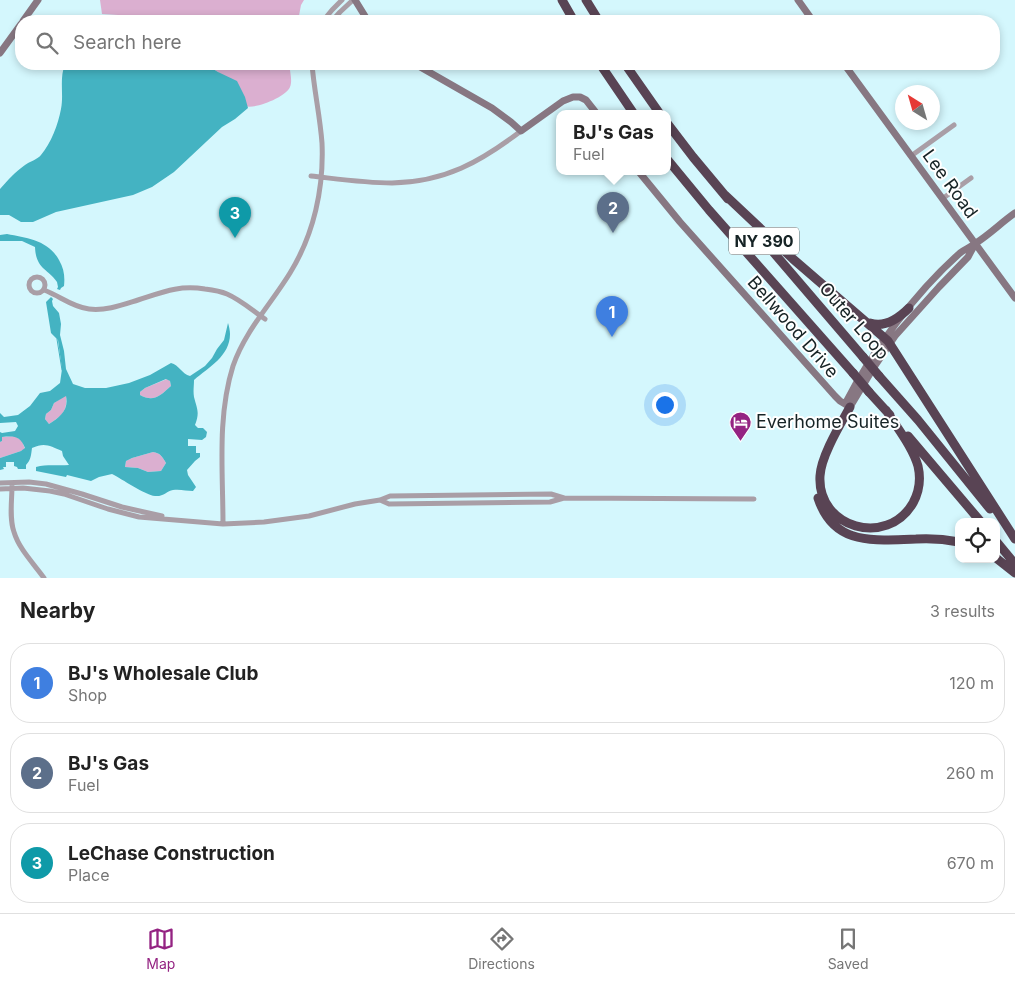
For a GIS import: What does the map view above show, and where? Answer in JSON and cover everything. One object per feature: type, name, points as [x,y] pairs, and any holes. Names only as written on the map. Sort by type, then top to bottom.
[{"type":"highway","points":[[562,0],[571,15]]},
{"type":"highway","points":[[586,0],[595,15]]},
{"type":"highway","points":[[604,70],[631,110]]},
{"type":"highway","points":[[629,70],[657,110]]},
{"type":"highway","name":"Outer Loop","points":[[671,128],[724,196],[928,433],[1015,540]]},
{"type":"highway","name":"Outer Loop","points":[[671,164],[709,210],[886,410],[977,518]]},
{"type":"highway","points":[[724,196],[888,341],[1015,540]]},
{"type":"highway","points":[[866,321],[875,325],[886,324],[897,319],[909,308]]},
{"type":"highway","points":[[847,406],[823,461],[820,471],[820,484],[822,494],[835,515],[847,523],[865,528],[884,526],[900,518],[912,505],[916,498],[918,487],[919,472],[914,455],[886,410]]},
{"type":"highway","points":[[847,406],[824,447],[816,470],[816,494],[827,517],[844,532],[863,539],[932,539],[955,542]]},
{"type":"highway","points":[[1000,546],[1015,564]]},
{"type":"highway","points":[[1000,561],[1015,573]]},
{"type":"street","points":[[27,15],[38,0]]},
{"type":"street","points":[[328,15],[342,0]]},
{"type":"street","points":[[337,15],[354,0],[364,15]]},
{"type":"street","points":[[798,0],[809,15]]},
{"type":"street","points":[[0,53],[15,32]]},
{"type":"street","points":[[222,524],[224,411],[227,388],[234,364],[245,339],[283,284],[303,249],[315,214],[319,195],[322,142],[314,70]]},
{"type":"street","points":[[426,70],[492,108],[521,131]]},
{"type":"street","name":"Lee Road","points":[[848,70],[1015,298]]},
{"type":"street","points":[[311,176],[389,183],[431,178],[460,169],[481,159],[563,101],[573,97],[580,97],[586,100],[594,110]]},
{"type":"street","points":[[911,156],[954,125]]},
{"type":"street","name":"Bellwood Drive","points":[[641,175],[680,222],[835,396],[847,406]]},
{"type":"street","points":[[942,199],[970,178]]},
{"type":"street","points":[[847,406],[866,379],[909,308],[963,251],[975,244],[1015,212]]},
{"type":"street","points":[[888,341],[968,257],[975,244]]},
{"type":"street","points":[[44,290],[55,294],[69,304],[101,309],[112,308],[184,287],[218,290],[266,319]]},
{"type":"street","points":[[0,483],[64,494],[139,517],[222,524],[264,522],[308,516],[355,504],[380,500],[390,496],[551,494],[564,498],[754,499]]},
{"type":"street","points":[[0,489],[12,485]]},
{"type":"street","points":[[12,485],[14,534],[44,578]]},
{"type":"shaded area","points":[[100,0],[304,0],[299,15],[102,14]]},
{"type":"shaded area","points":[[215,70],[290,70],[291,84],[283,95],[249,107],[245,106]]},
{"type":"shaded area","points":[[167,379],[170,381],[171,386],[157,397],[149,398],[140,395],[140,392],[145,388]]},
{"type":"shaded area","points":[[66,395],[65,410],[49,424],[45,419],[46,414],[51,410],[54,403]]},
{"type":"shaded area","points":[[15,436],[22,441],[25,449],[0,458],[0,442],[2,437]]},
{"type":"shaded area","points":[[153,452],[161,455],[166,463],[161,471],[148,472],[138,468],[125,467],[126,461]]},
{"type":"water","points":[[63,70],[215,70],[237,81],[248,108],[222,127],[174,172],[152,187],[133,195],[56,212],[33,222],[21,222],[9,215],[0,215],[0,189],[18,170],[39,157],[54,134],[61,109]]},
{"type":"water","points":[[7,234],[36,241],[49,248],[62,266],[64,286],[60,290],[57,289],[57,282],[37,260],[35,247],[22,241],[0,241],[0,235]]},
{"type":"water","points":[[51,297],[53,299],[53,306],[59,313],[60,335],[66,369],[73,384],[85,388],[106,388],[129,383],[150,375],[171,363],[190,376],[205,366],[212,358],[224,340],[228,323],[229,342],[223,355],[194,380],[194,395],[198,414],[195,425],[207,432],[206,437],[202,440],[188,439],[188,446],[196,446],[196,453],[200,453],[200,457],[187,470],[196,487],[193,491],[173,490],[160,496],[155,496],[112,474],[91,481],[67,475],[66,477],[36,471],[36,467],[40,466],[69,465],[62,451],[44,445],[32,448],[31,457],[26,465],[26,469],[18,469],[14,466],[14,462],[6,462],[6,467],[0,470],[0,458],[25,448],[19,439],[14,437],[2,437],[0,442],[0,432],[15,431],[18,426],[16,422],[0,423],[0,413],[4,417],[18,415],[30,406],[40,393],[50,391],[60,383],[62,369],[58,340],[51,333],[46,302]],"holes":[[[166,379],[170,381],[171,386],[157,397],[149,398],[140,395],[140,392],[145,388]],[[66,396],[67,401],[63,413],[49,424],[45,419],[46,414],[51,410],[54,403]],[[153,452],[161,455],[166,463],[161,471],[148,472],[138,468],[125,467],[126,461]]]},
{"type":"waterway","points":[[57,339],[62,370]]},
{"type":"place","name":"BJ's Gas","points":[[613,233]]},
{"type":"place","name":"LeChase Construction","points":[[235,238]]},
{"type":"place","name":"BJ's Wholesale Club","points":[[612,337]]},
{"type":"place","name":"Everhome Suites","points":[[740,441]]}]
